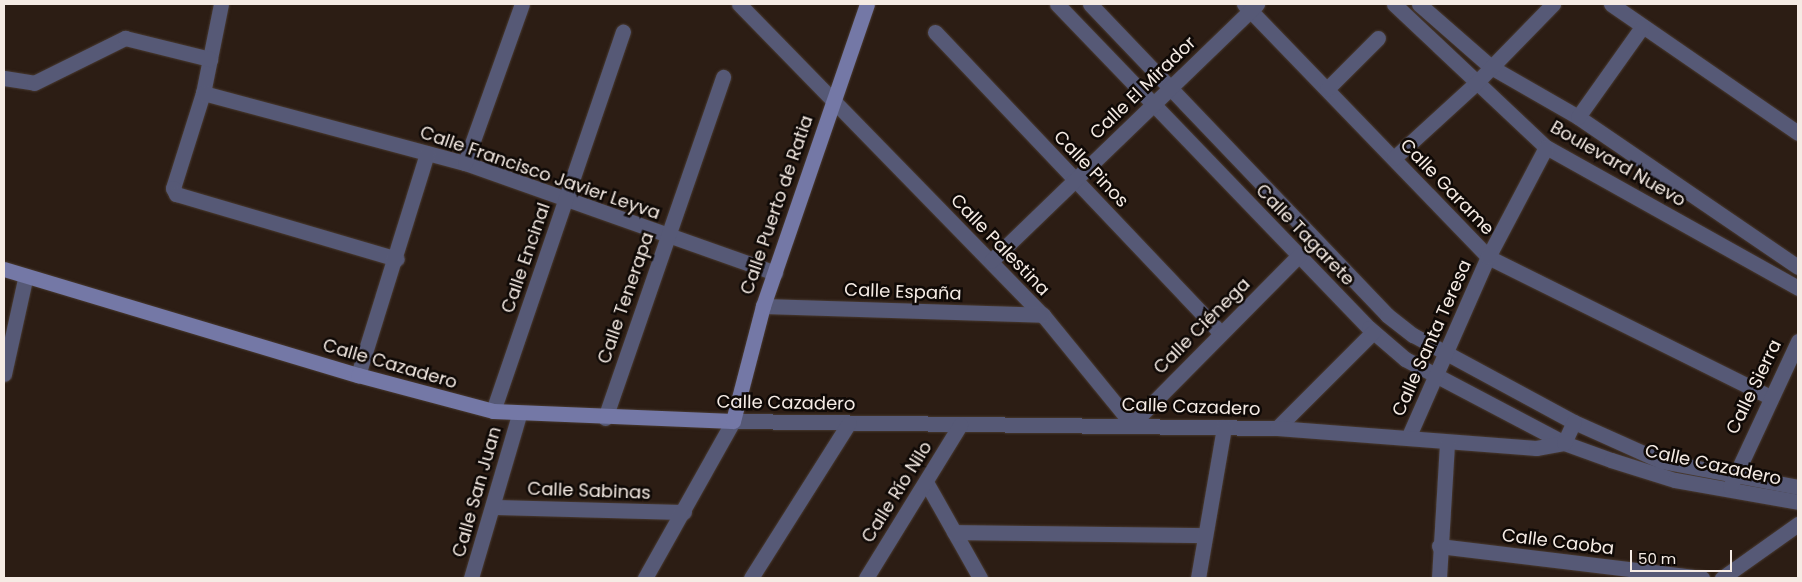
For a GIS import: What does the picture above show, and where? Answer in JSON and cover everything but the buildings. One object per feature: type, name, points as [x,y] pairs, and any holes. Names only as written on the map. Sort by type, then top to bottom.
[{"type":"street","points":[[221,4],[203,93],[173,188],[176,194],[397,259]]},
{"type":"street","points":[[465,163],[522,4]]},
{"type":"street","name":"Calle Palestina","points":[[739,4],[831,102],[991,261],[1043,316],[1132,424]]},
{"type":"street","name":"Calle Puerto de Ratia","points":[[733,420],[763,306],[831,102],[867,4]]},
{"type":"street","name":"Calle Tagarete","points":[[1057,4],[1373,332],[1434,377],[1564,443]]},
{"type":"street","name":"Calle Tagarete","points":[[1090,4],[1387,315],[1444,354],[1574,422]]},
{"type":"street","name":"Boulevard Nuevo","points":[[1394,4],[1475,84],[1546,147],[1798,287]]},
{"type":"street","name":"Boulevard Nuevo","points":[[1419,4],[1491,67],[1578,117],[1798,266]]},
{"type":"street","points":[[1394,158],[1475,84],[1553,4]]},
{"type":"street","points":[[1611,4],[1798,134]]},
{"type":"street","name":"Calle El Mirador","points":[[991,261],[1171,88],[1250,6]]},
{"type":"street","name":"Calle Garame","points":[[1250,6],[1488,256],[1770,397]]},
{"type":"street","points":[[1578,117],[1642,27]]},
{"type":"street","name":"Calle Encinal","points":[[493,410],[623,32]]},
{"type":"street","name":"Calle Pinos","points":[[935,32],[1221,333]]},
{"type":"street","points":[[4,78],[34,83],[125,38],[210,59]]},
{"type":"street","points":[[1327,89],[1378,38]]},
{"type":"street","name":"Calle Tenerapa","points":[[605,418],[723,77]]},
{"type":"street","name":"Calle Francisco Javier Leyva","points":[[203,93],[465,163],[565,201],[775,273]]},
{"type":"street","name":"Calle Santa Teresa","points":[[1408,438],[1488,256],[1546,147]]},
{"type":"street","points":[[358,375],[397,259],[427,152]]},
{"type":"street","name":"Calle Ciénega","points":[[1132,424],[1300,255]]},
{"type":"street","name":"Calle Cazadero","points":[[4,269],[25,279],[358,375],[519,415],[960,425],[1132,424],[1276,428],[1536,448],[1564,443],[1675,480],[1798,487]]},
{"type":"street","points":[[4,374],[25,279]]},
{"type":"street","name":"Calle España","points":[[763,306],[1043,316]]},
{"type":"street","points":[[1276,428],[1373,332]]},
{"type":"street","name":"Calle Sierra","points":[[1730,484],[1798,341]]},
{"type":"street","name":"Calle San Juan","points":[[471,578],[494,507],[519,415]]},
{"type":"street","points":[[646,578],[733,420]]},
{"type":"street","points":[[1564,443],[1574,422]]},
{"type":"street","name":"Calle Cazadero","points":[[1574,422],[1661,461],[1730,484],[1798,502]]},
{"type":"street","points":[[751,578],[849,423]]},
{"type":"street","name":"Calle Río Nilo","points":[[866,578],[960,425]]},
{"type":"street","points":[[1198,578],[1224,427]]},
{"type":"street","points":[[1439,578],[1439,546],[1447,442]]},
{"type":"street","points":[[926,482],[980,578]]},
{"type":"street","name":"Calle Sabinas","points":[[494,507],[684,512]]},
{"type":"street","points":[[1722,578],[1740,573],[1798,524]]},
{"type":"street","points":[[954,532],[1204,535]]},
{"type":"street","name":"Calle Caoba","points":[[1439,546],[1702,578]]}]
